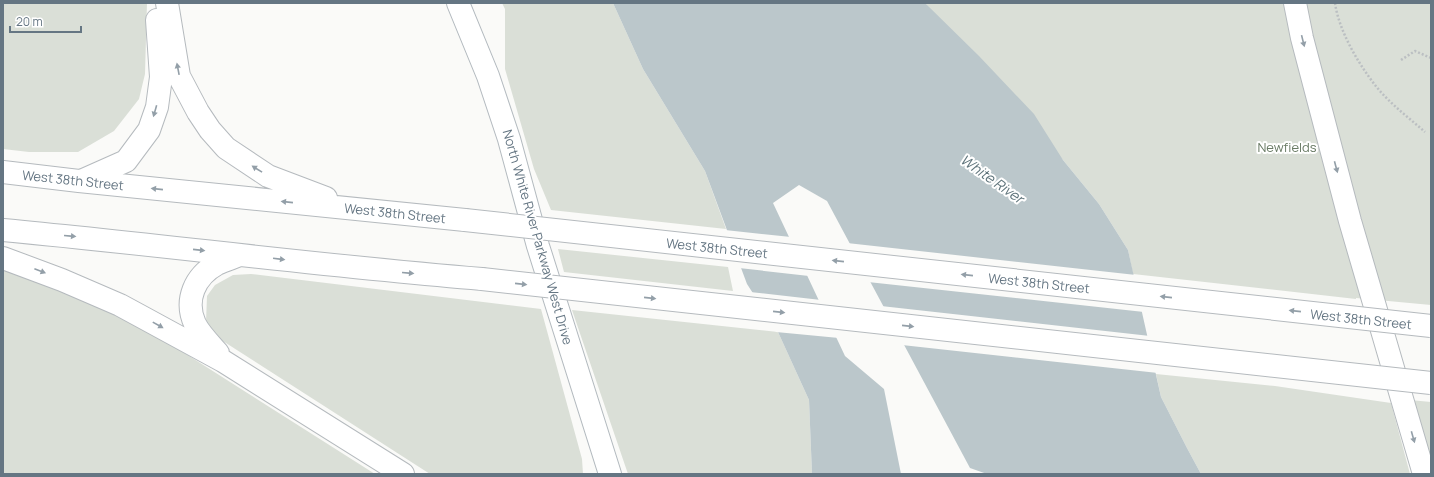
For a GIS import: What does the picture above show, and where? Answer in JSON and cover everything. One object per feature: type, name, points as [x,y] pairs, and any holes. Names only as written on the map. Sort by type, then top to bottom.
[{"type":"main road","points":[[79,181],[126,161],[149,130],[156,107],[160,77],[157,18],[158,3]]},
{"type":"main road","points":[[167,3],[179,76],[198,112],[210,130],[226,148],[268,176],[358,209]]},
{"type":"main road","name":"North White River Parkway West Drive","points":[[458,3],[486,70],[510,139],[540,252],[610,474]]},
{"type":"main road","points":[[1295,3],[1302,38],[1350,221],[1424,474]]},
{"type":"main road","name":"West 38th Street","points":[[3,172],[465,220],[1431,326]]},
{"type":"main road","points":[[3,230],[240,254],[371,270],[482,279],[1431,383]]},
{"type":"main road","points":[[223,361],[195,325],[191,314],[190,301],[194,286],[204,274],[217,264],[240,254]]},
{"type":"main road","points":[[3,258],[62,280],[120,305],[223,361],[403,474]]},
{"type":"path","points":[[1335,3],[1342,29],[1375,86],[1396,107],[1425,132]]},
{"type":"path","points":[[1401,60],[1415,51],[1431,58]]},
{"type":"green space","points":[[3,3],[147,3],[145,74],[139,99],[114,131],[78,152],[29,152],[3,149]]},
{"type":"green space","points":[[502,3],[613,3],[643,69],[705,171],[726,229],[551,210],[534,169],[505,69],[505,9]]},
{"type":"green space","name":"Newfields","points":[[925,3],[1431,3],[1431,305],[1356,299],[1133,274],[1128,250],[1099,204],[1063,160]]},
{"type":"green space","points":[[558,249],[728,267],[733,291],[564,272]]},
{"type":"green space","points":[[3,269],[56,287],[142,326],[375,474],[3,474]]},
{"type":"green space","points":[[251,274],[541,309],[582,459],[583,474],[430,474],[215,336],[206,322],[207,296],[215,285],[233,275]]},
{"type":"green space","points":[[572,310],[778,332],[809,400],[812,474],[628,474]]},
{"type":"green space","points":[[1156,374],[1275,386],[1391,403],[1410,474],[1201,474],[1161,397]]},
{"type":"green space","points":[[1410,400],[1431,402],[1431,474]]},
{"type":"water","name":"White River","points":[[613,3],[925,3],[979,56],[1034,114],[1063,160],[1099,204],[1128,250],[1161,397],[1201,474],[987,474],[970,468],[827,201],[799,185],[773,203],[845,356],[884,389],[901,474],[812,474],[809,400],[778,332],[747,284],[705,171],[643,69]]},
{"type":"pier","points":[[725,230],[791,237],[809,276],[739,268]]},
{"type":"pier","points":[[847,243],[1136,275],[1144,312],[868,282]]},
{"type":"pier","points":[[750,292],[821,300],[839,338],[776,332]]},
{"type":"pier","points":[[881,306],[1150,336],[1158,373],[902,345]]}]
